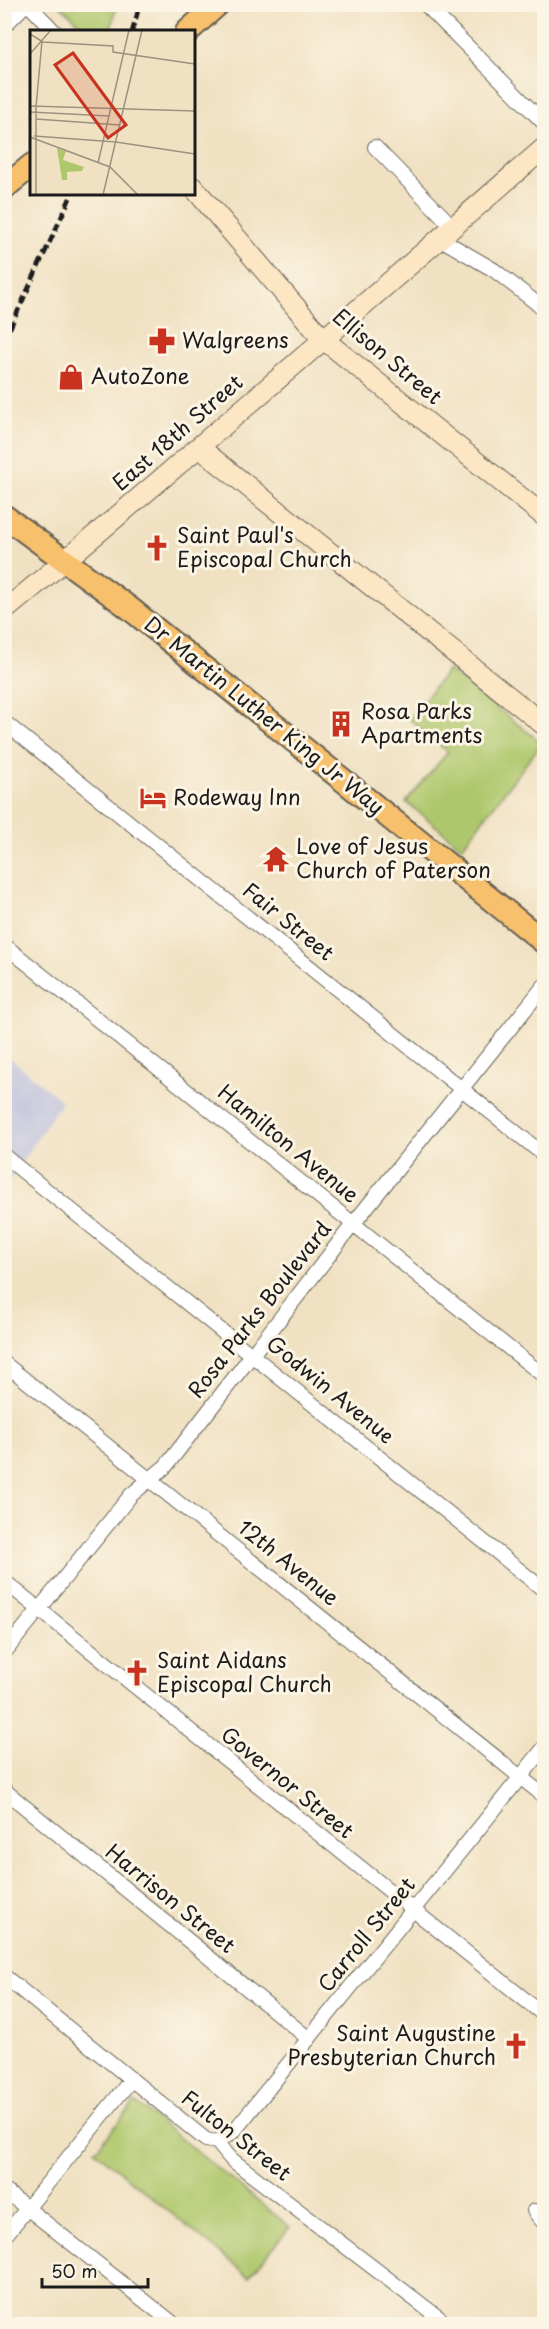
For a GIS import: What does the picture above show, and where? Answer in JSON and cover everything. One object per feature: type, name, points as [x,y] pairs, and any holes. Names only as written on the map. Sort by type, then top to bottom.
[{"type":"main road","points":[[189,30],[218,4]]},
{"type":"main road","points":[[4,188],[30,167]]},
{"type":"main road","name":"Dr Martin Luther King Jr Way","points":[[4,516],[128,607],[544,942]]},
{"type":"street","points":[[4,26],[27,4],[53,30]]},
{"type":"street","points":[[425,4],[544,123]]},
{"type":"street","points":[[375,147],[446,232],[544,309]]},
{"type":"street","name":"East 18th Street","points":[[4,611],[200,448],[544,148]]},
{"type":"street","name":"Ellison Street","points":[[195,189],[323,339],[544,516]]},
{"type":"street","points":[[200,448],[544,725]]},
{"type":"street","name":"Fair Street","points":[[4,722],[544,1155]]},
{"type":"street","name":"Hamilton Avenue","points":[[4,945],[544,1376]]},
{"type":"street","name":"Rosa Parks Boulevard","points":[[4,1653],[131,1495],[166,1467],[251,1354],[544,986]]},
{"type":"street","name":"Godwin Avenue","points":[[4,1156],[544,1590]]},
{"type":"street","name":"12th Avenue","points":[[4,1363],[544,1796]]},
{"type":"street","name":"Governor Street","points":[[4,1581],[544,2015]]},
{"type":"street","name":"Carroll Street","points":[[217,2142],[234,2131],[544,1748]]},
{"type":"street","name":"Harrison Street","points":[[4,1790],[309,2039]]},
{"type":"street","name":"Fulton Street","points":[[4,1976],[206,2140],[217,2142],[231,2159],[447,2325]]},
{"type":"street","points":[[4,2237],[131,2080]]},
{"type":"street","points":[[4,2190],[174,2325]]},
{"type":"street","points":[[534,2211],[544,2223]]},
{"type":"shaded area","points":[[5,1054],[62,1101],[5,1187]]},
{"type":"green space","points":[[60,5],[117,5],[111,30],[86,30]]},
{"type":"green space","points":[[448,670],[542,743],[462,847],[406,802],[448,752],[409,719]]},
{"type":"green space","points":[[135,2102],[290,2227],[249,2277],[95,2151]]},
{"type":"railway","points":[[133,30],[140,4]]},
{"type":"railway","points":[[4,341],[72,195]]},
{"type":"place","name":"Walgreens","points":[[162,341]]},
{"type":"place","name":"AutoZone","points":[[71,377]]},
{"type":"place","name":"Saint Paul's Episcopal Church","points":[[157,548]]},
{"type":"place","name":"Rosa Parks Apartments","points":[[341,724]]},
{"type":"place","name":"Rodeway Inn","points":[[153,798]]},
{"type":"place","name":"Love of Jesus Church of Paterson","points":[[276,859]]},
{"type":"place","name":"Saint Aidans Episcopal Church","points":[[137,1673]]},
{"type":"place","name":"Saint Augustine Presbyterian Church","points":[[516,2046]]}]
